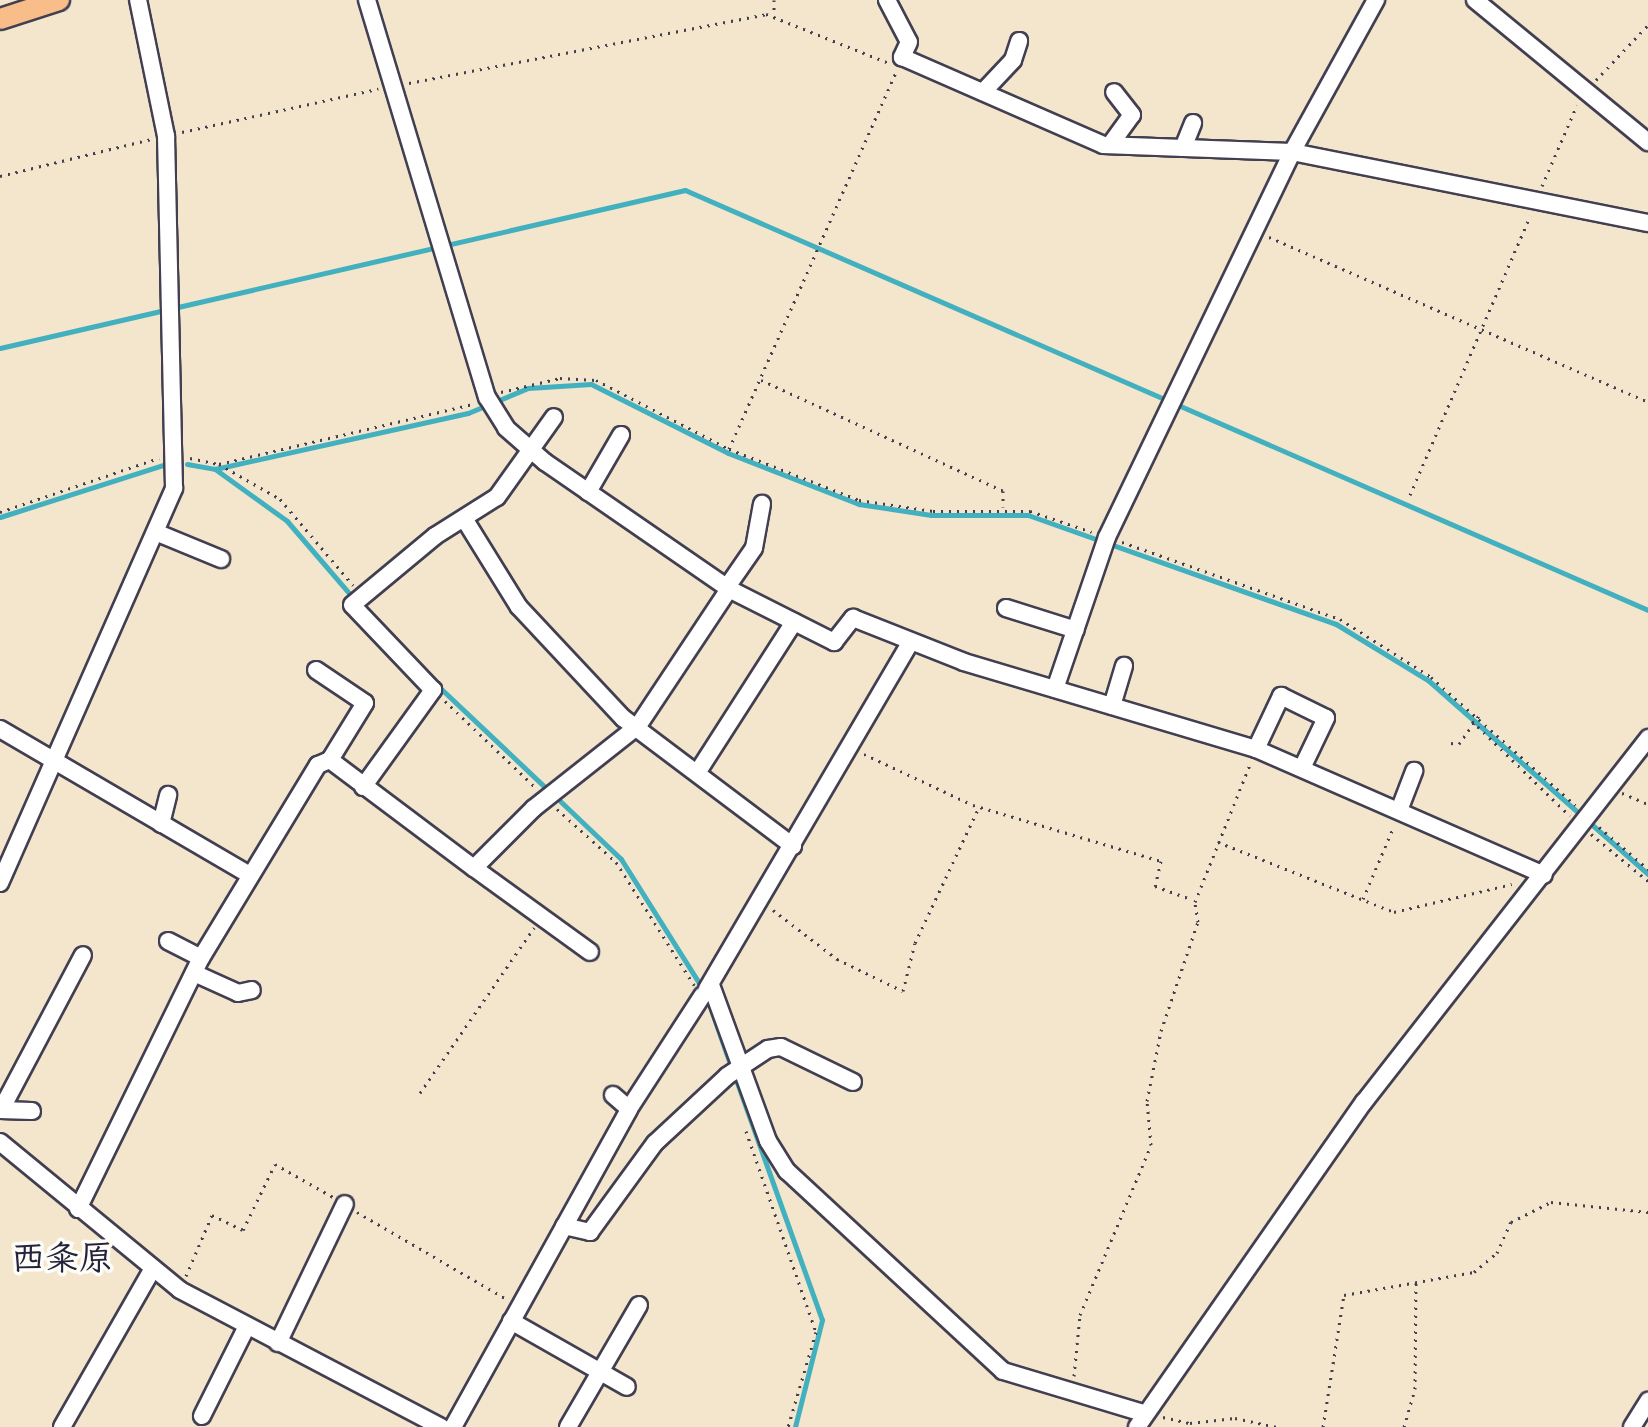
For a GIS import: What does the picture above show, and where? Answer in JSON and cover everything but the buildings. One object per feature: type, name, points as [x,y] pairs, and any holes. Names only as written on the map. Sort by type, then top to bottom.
[{"type":"main road","points":[[0,19],[59,0]]},
{"type":"street","points":[[0,883],[160,534],[177,457],[166,136],[138,0]]},
{"type":"street","points":[[367,0],[487,397],[532,452],[728,588],[834,642],[853,618],[910,643],[1256,749],[1401,808],[1544,875]]},
{"type":"street","points":[[887,0],[909,42],[902,57],[1110,145],[1292,152],[1648,223]]},
{"type":"street","points":[[1055,689],[1107,537],[1292,152],[1376,0]]},
{"type":"street","points":[[1475,0],[1496,7],[1585,91],[1648,142]]},
{"type":"street","points":[[983,92],[1013,60],[1019,41]]},
{"type":"street","points":[[1110,145],[1132,115],[1114,92]]},
{"type":"street","points":[[1183,148],[1193,123]]},
{"type":"street","points":[[363,787],[433,690],[352,605],[361,595],[497,497],[554,417]]},
{"type":"street","points":[[588,492],[621,435]]},
{"type":"street","points":[[474,868],[534,808],[638,726],[754,548],[752,530],[762,504]]},
{"type":"street","points":[[465,520],[519,607],[638,726],[699,770],[715,792],[793,846]]},
{"type":"street","points":[[160,534],[221,559]]},
{"type":"street","points":[[1006,608],[1076,630]]},
{"type":"street","points":[[699,770],[794,622]]},
{"type":"street","points":[[453,1427],[629,1109],[763,903],[910,643]]},
{"type":"street","points":[[1112,706],[1124,666]]},
{"type":"street","points":[[78,1209],[198,965],[248,874],[318,765],[330,760],[365,703],[316,670]]},
{"type":"street","points":[[1256,749],[1281,696],[1326,718],[1303,766]]},
{"type":"street","points":[[0,729],[248,874]]},
{"type":"street","points":[[704,990],[742,1069],[771,1149],[787,1171],[1003,1371],[1070,1391],[1140,1420],[1364,1102],[1586,823],[1648,738]]},
{"type":"street","points":[[330,760],[590,952]]},
{"type":"street","points":[[1401,808],[1414,771]]},
{"type":"street","points":[[161,824],[168,795]]},
{"type":"street","points":[[168,941],[238,993],[252,990]]},
{"type":"street","points":[[32,1111],[1,1110],[83,955]]},
{"type":"street","points":[[564,1226],[590,1232],[655,1143],[742,1069],[774,1047],[853,1082]]},
{"type":"street","points":[[613,1095],[629,1109]]},
{"type":"street","points":[[0,1142],[153,1268],[247,1326],[441,1427]]},
{"type":"street","points":[[278,1343],[345,1204]]},
{"type":"street","points":[[62,1427],[153,1268]]},
{"type":"street","points":[[568,1427],[639,1305]]},
{"type":"street","points":[[511,1321],[627,1387]]},
{"type":"street","points":[[202,1416],[247,1326]]},
{"type":"street","points":[[1632,1427],[1648,1401]]},
{"type":"path","points":[[774,0],[774,14]]},
{"type":"path","points":[[0,176],[394,86],[774,14],[898,67],[729,449]]},
{"type":"path","points":[[1410,495],[1585,91],[1648,25]]},
{"type":"path","points":[[1254,230],[1648,402]]},
{"type":"path","points":[[219,464],[457,410],[524,383],[596,380],[729,449],[859,500],[933,511],[1003,507],[1107,537],[1340,619],[1479,715],[1586,823],[1648,869]]},
{"type":"path","points":[[761,380],[1003,491],[1003,507]]},
{"type":"path","points":[[0,512],[169,457]]},
{"type":"path","points":[[186,457],[219,464],[280,499],[361,595]]},
{"type":"path","points":[[433,690],[542,794]]},
{"type":"path","points":[[1451,743],[1459,744],[1479,715]]},
{"type":"path","points":[[1472,721],[1648,881]]},
{"type":"path","points":[[850,747],[979,807],[1161,861],[1155,886],[1188,898]]},
{"type":"path","points":[[1070,1391],[1080,1315],[1151,1145],[1147,1101],[1161,1031],[1218,842],[1256,749]]},
{"type":"path","points":[[1612,788],[1648,804]]},
{"type":"path","points":[[554,806],[616,862],[704,990]]},
{"type":"path","points":[[763,903],[837,959],[903,991],[915,943],[979,807]]},
{"type":"path","points":[[1363,899],[1401,808]]},
{"type":"path","points":[[1218,842],[1363,899],[1405,911],[1544,875]]},
{"type":"path","points":[[420,1093],[543,916]]},
{"type":"path","points":[[741,1116],[816,1332],[788,1427]]},
{"type":"path","points":[[1323,1427],[1344,1295],[1481,1268],[1504,1243],[1511,1222],[1551,1202],[1648,1212]]},
{"type":"path","points":[[1404,1427],[1415,1389],[1416,1283]]},
{"type":"path","points":[[1140,1420],[1277,1427]]},
{"type":"waterway","points":[[0,348],[685,190],[1648,610]]},
{"type":"waterway","points":[[215,469],[468,413],[528,388],[591,384],[728,453],[859,504],[931,515],[1028,515],[1336,624],[1429,681],[1648,874]]},
{"type":"waterway","points":[[0,517],[166,464]]},
{"type":"waterway","points":[[187,464],[215,469],[287,521],[355,600]]},
{"type":"waterway","points":[[437,685],[549,791]]},
{"type":"waterway","points":[[559,800],[621,859],[703,989]]},
{"type":"waterway","points":[[707,998],[731,1067]]},
{"type":"waterway","points":[[735,1077],[822,1320],[795,1427]]},
{"type":"district","name":"西粂原","points":[[62,1259]]}]
